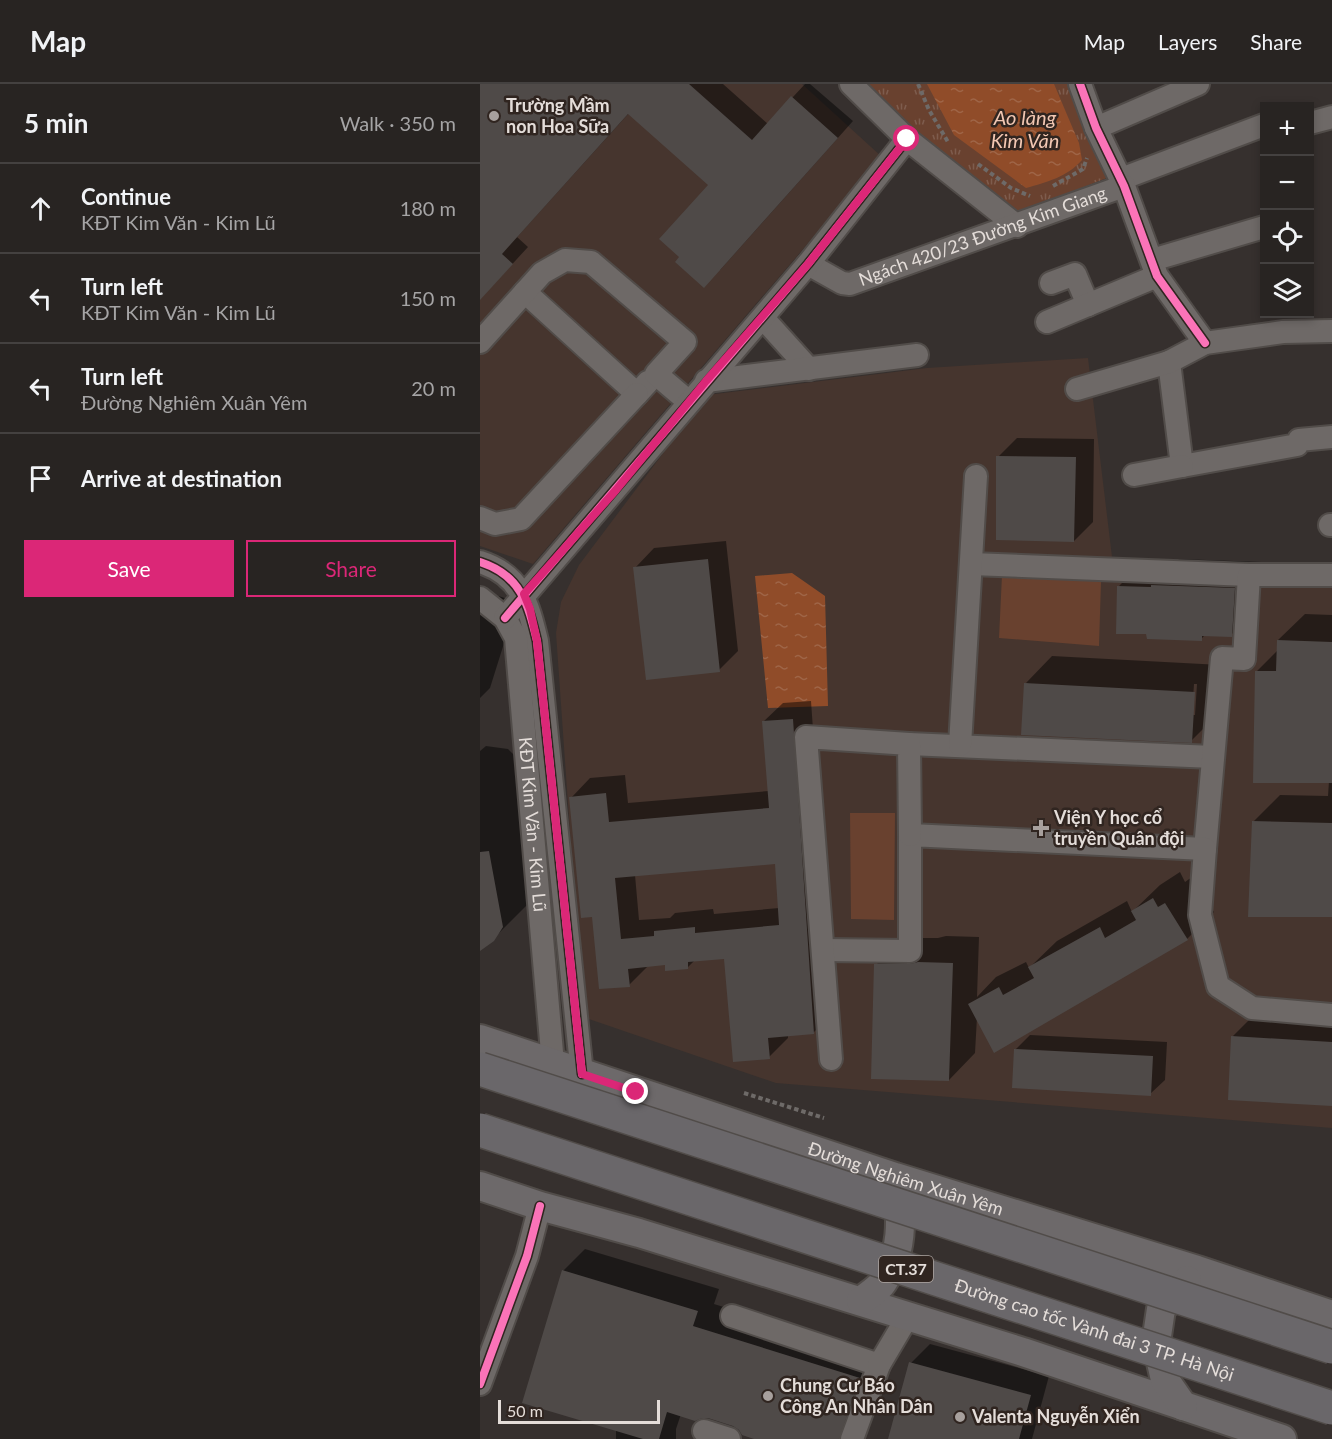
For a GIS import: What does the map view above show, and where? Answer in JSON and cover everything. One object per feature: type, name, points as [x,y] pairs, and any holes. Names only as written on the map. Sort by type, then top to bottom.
[{"type":"highway","points":[[480,1070],[1332,1347]]},
{"type":"highway","name":"Đường cao tốc Vành đai 3 TP. Hà Nội","points":[[480,1130],[1332,1408]]},
{"type":"main road","name":"Đường Nghiêm Xuân Yêm","points":[[480,1040],[895,1177],[1197,1270],[1332,1315]]},
{"type":"main road","points":[[861,1300],[883,1284],[897,1255],[901,1212],[895,1177]]},
{"type":"main road","points":[[480,1186],[540,1206],[639,1233],[861,1300],[1282,1439]]},
{"type":"main road","points":[[1183,1406],[1165,1380],[1158,1349],[1157,1324],[1161,1309],[1176,1290],[1197,1270]]},
{"type":"street","points":[[851,84],[907,139],[1017,226]]},
{"type":"street","points":[[1080,84],[1096,128],[1122,182],[1154,268],[1205,343]]},
{"type":"street","points":[[1096,128],[1198,84]]},
{"type":"street","points":[[1314,122],[1332,117]]},
{"type":"street","name":"Ngách 420/23 Đường Kim Giang","points":[[808,264],[842,283],[849,284],[1017,226],[1260,127]]},
{"type":"street","points":[[505,618],[616,490],[706,381],[763,318],[907,139]]},
{"type":"street","points":[[1047,322],[1088,305],[1154,268],[1260,228]]},
{"type":"street","points":[[480,342],[542,273],[565,260],[591,262],[685,342],[521,519],[495,524],[480,519]]},
{"type":"street","points":[[1051,283],[1075,274],[1088,305]]},
{"type":"street","points":[[525,292],[637,394]]},
{"type":"street","points":[[763,318],[809,369]]},
{"type":"street","points":[[1077,389],[1169,362],[1205,343],[1283,332],[1332,331]]},
{"type":"street","points":[[706,381],[917,355]]},
{"type":"street","points":[[1169,362],[1182,466]]},
{"type":"street","points":[[656,374],[689,402]]},
{"type":"street","points":[[1134,475],[1297,445],[1299,440],[1332,437]]},
{"type":"street","points":[[960,745],[976,476]]},
{"type":"street","name":"KĐT Kim Văn - Kim Lũ","points":[[480,562],[507,576],[524,594],[537,641],[582,1074]]},
{"type":"street","points":[[971,564],[1249,575],[1332,575]]},
{"type":"street","points":[[1249,575],[1244,659],[1222,658],[1200,915],[1218,986],[1252,1008],[1332,1015]]},
{"type":"street","name":"KĐT Kim Văn - Kim Lũ","points":[[480,598],[505,618],[516,638],[553,1064]]},
{"type":"street","points":[[831,1059],[806,737],[909,744],[1213,757]]},
{"type":"street","points":[[823,950],[909,951],[909,744]]},
{"type":"street","points":[[527,775],[550,770]]},
{"type":"street","points":[[910,835],[1205,849]]},
{"type":"street","points":[[480,1384],[527,1256],[540,1206]]},
{"type":"street","points":[[732,1316],[879,1365]]},
{"type":"street","points":[[852,1439],[879,1365],[908,1316]]},
{"type":"street","points":[[704,1431],[729,1439]]},
{"type":"path","points":[[918,84],[946,140],[955,147]]},
{"type":"path","points":[[1048,188],[1083,169],[1089,152]]},
{"type":"path","points":[[974,162],[1011,188],[1031,196],[1040,192]]},
{"type":"path","points":[[744,1093],[824,1118]]},
{"type":"shaded area","points":[[480,84],[802,84],[882,157],[533,564],[480,546]]},
{"type":"shaded area","name":"Viện Y học cổ truyền Quân đội","points":[[1088,358],[1113,565],[1332,572],[1332,1128],[776,1083],[583,1017],[556,633],[561,602],[579,565],[707,395],[927,368]]},
{"type":"green space","points":[[862,84],[1072,84],[1107,178],[1016,214],[937,150]]},
{"type":"green space","points":[[1002,575],[1101,581],[1099,646],[999,638]]},
{"type":"green space","points":[[850,813],[895,813],[894,920],[851,919]]},
{"type":"water","name":"Ao làng Kim Văn","points":[[927,84],[1054,84],[1079,143],[1082,160],[1063,175],[1026,188],[954,135]]},
{"type":"water","points":[[792,573],[825,596],[828,706],[768,708],[755,576]]},
{"type":"building","points":[[480,84],[689,84],[752,140],[791,96],[838,138],[704,288],[675,262],[679,257],[659,239],[708,185],[628,114],[502,254],[513,264],[480,300]]},
{"type":"building","points":[[996,456],[1076,457],[1074,542],[996,540]]},
{"type":"building","points":[[708,559],[720,672],[646,680],[633,567]]},
{"type":"building","points":[[1151,585],[1235,588],[1232,637],[1202,636],[1202,641],[1147,639],[1146,634],[1116,634],[1117,586],[1151,587]]},
{"type":"building","points":[[1277,640],[1332,642],[1332,783],[1253,783],[1255,671],[1276,671]]},
{"type":"building","points":[[1024,683],[1195,692],[1192,743],[1021,735]]},
{"type":"building","points":[[793,719],[814,1034],[768,1038],[770,1059],[733,1062],[724,959],[688,962],[688,969],[665,971],[665,965],[628,969],[630,987],[599,989],[592,917],[581,918],[569,797],[606,793],[609,822],[769,808],[762,721]],"holes":[[[775,864],[779,925],[695,933],[695,927],[654,931],[654,936],[621,939],[615,878]]]},
{"type":"building","points":[[1252,821],[1332,823],[1332,917],[1248,917]]},
{"type":"building","points":[[489,851],[503,927],[494,941],[480,951],[480,852]]},
{"type":"building","points":[[1153,898],[1158,907],[1165,903],[1188,940],[994,1053],[968,1004],[999,987],[1003,995],[1034,978],[1028,967],[1100,927],[1105,938],[1136,920],[1131,911]]},
{"type":"building","points":[[953,963],[949,1081],[871,1079],[874,964]]},
{"type":"building","points":[[1231,1036],[1332,1042],[1332,1106],[1228,1100]]},
{"type":"building","points":[[1014,1049],[1153,1056],[1151,1096],[1012,1088]]},
{"type":"building","points":[[562,1270],[698,1311],[693,1326],[860,1378],[839,1439],[754,1439],[742,1435],[733,1426],[708,1418],[695,1421],[667,1412],[659,1439],[643,1439],[522,1403]]},
{"type":"building","name":"Valenta Nguyễn Xiển","points":[[909,1362],[1031,1395],[1019,1439],[888,1439]]},
{"type":"cycle path","points":[[1080,84],[1096,128],[1124,186],[1157,276],[1205,343]]},
{"type":"cycle path","points":[[505,618],[808,264],[907,139]]},
{"type":"cycle path","points":[[480,562],[494,568],[514,583],[526,603],[537,641],[582,1074]]},
{"type":"cycle path","points":[[480,1384],[527,1256],[540,1206]]},
{"type":"place","name":"Trường Mầm non Hoa Sữa","points":[[494,116]]},
{"type":"place","name":"Viện Y học cổ truyền Quân đội","points":[[1041,828]]},
{"type":"place","name":"Chung Cư Báo Công An Nhân Dân","points":[[768,1396]]},
{"type":"place","name":"Valenta Nguyễn Xiển","points":[[960,1417]]},
{"type":"route","points":[[636,1092],[582,1074],[537,641],[524,594],[616,490],[706,381],[763,318],[907,139]]}]
